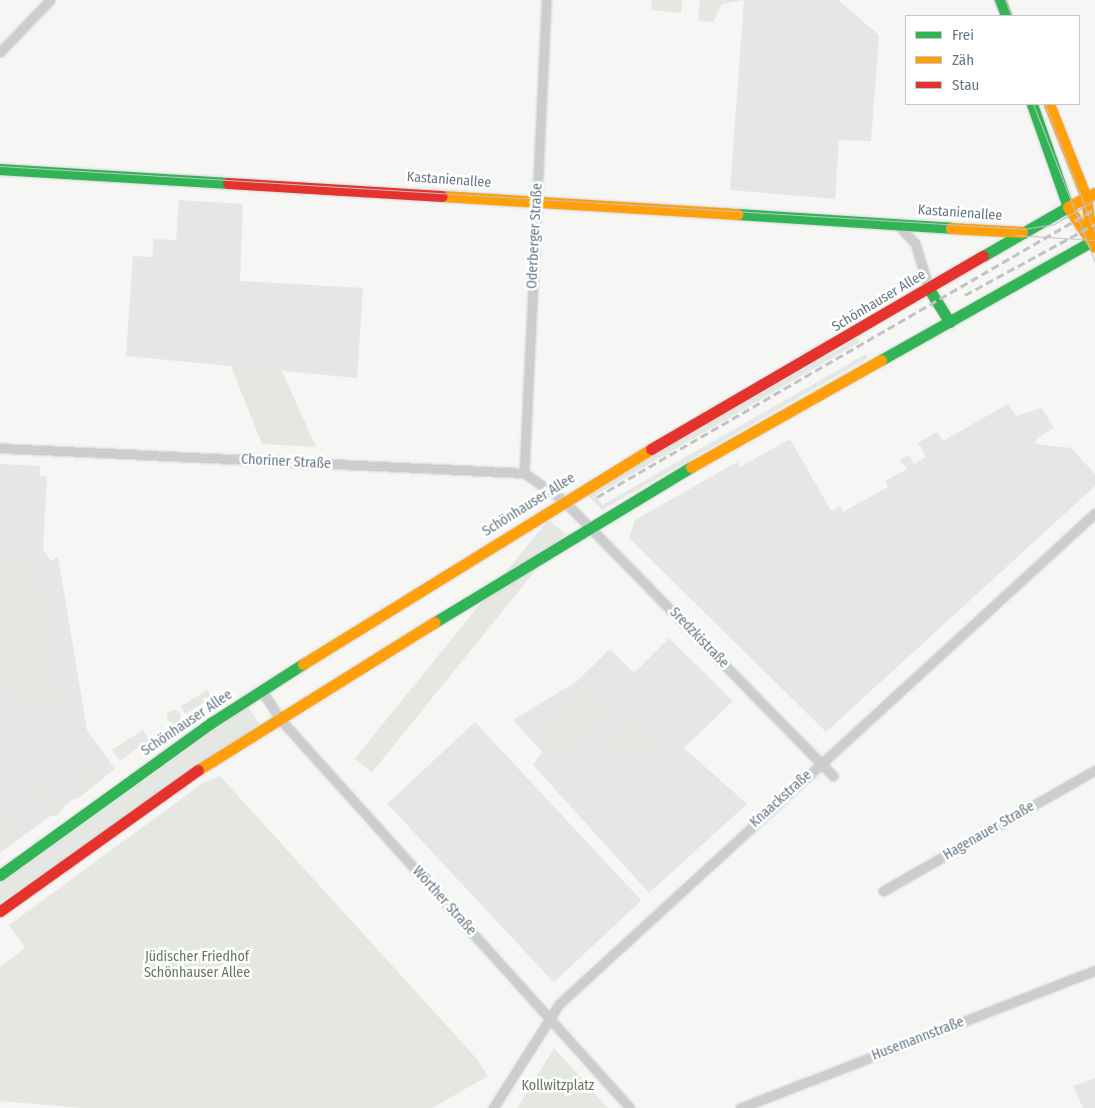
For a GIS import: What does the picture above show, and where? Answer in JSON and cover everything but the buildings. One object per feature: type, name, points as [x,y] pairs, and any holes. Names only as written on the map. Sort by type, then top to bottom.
[{"type":"main road","points":[[1000,0],[1006,15]]},
{"type":"main road","points":[[1032,105],[1068,207],[1094,242]]},
{"type":"main road","points":[[1049,105],[1091,195],[1094,242]]},
{"type":"main road","name":"Kastanienallee","points":[[0,169],[1022,232]]},
{"type":"main road","name":"Schönhauser Allee","points":[[0,875],[262,691],[563,500],[929,289],[1022,232],[1091,195]]},
{"type":"main road","points":[[0,911],[167,789],[590,528],[692,466],[1094,242]]},
{"type":"main road","points":[[929,289],[950,322]]},
{"type":"street","points":[[0,52],[50,0]]},
{"type":"street","name":"Oderberger Straße","points":[[524,473],[546,0]]},
{"type":"street","name":"Kastanienallee","points":[[896,224],[915,243],[929,289]]},
{"type":"street","name":"Choriner Straße","points":[[0,448],[524,473]]},
{"type":"street","points":[[524,473],[563,500]]},
{"type":"street","name":"Sredzkistraße","points":[[563,500],[822,761],[833,776]]},
{"type":"street","name":"Knaackstraße","points":[[494,1108],[549,1017],[822,761],[1095,513]]},
{"type":"street","name":"Wörther Straße","points":[[262,691],[280,719],[630,1108]]},
{"type":"street","name":"Hagenauer Straße","points":[[883,891],[1095,770]]},
{"type":"street","name":"Husemannstraße","points":[[740,1108],[1095,970]]},
{"type":"shaded area","points":[[744,0],[838,0],[879,35],[871,141],[839,140],[835,199],[730,190]]},
{"type":"shaded area","points":[[179,200],[243,204],[240,281],[363,288],[357,378],[126,356],[133,256],[152,257],[154,239],[176,240]]},
{"type":"shaded area","points":[[1008,404],[1016,416],[1042,408],[1054,428],[1037,438],[1036,444],[1071,448],[1095,474],[1095,486],[826,732],[629,538],[635,520],[737,462],[740,467],[790,439],[831,511],[840,506],[843,512],[888,487],[885,481],[907,469],[900,460],[909,455],[914,464],[926,457],[918,443],[937,432],[943,441]]},
{"type":"shaded area","points":[[0,464],[40,466],[40,476],[47,476],[43,549],[51,561],[58,557],[87,730],[115,769],[0,853]]},
{"type":"shaded area","points":[[669,638],[733,701],[684,748],[747,804],[649,893],[533,765],[542,752],[513,720],[576,682],[610,649],[634,673]]},
{"type":"shaded area","points":[[475,722],[641,900],[554,982],[387,804]]},
{"type":"shaded area","points":[[1095,1078],[1095,1108],[1083,1108],[1073,1086]]},
{"type":"green space","points":[[652,0],[682,0],[681,13],[651,10]]},
{"type":"green space","points":[[700,0],[744,0],[722,4],[713,22],[698,21]]},
{"type":"green space","points":[[858,338],[860,342],[596,495],[602,505],[866,354],[868,358],[602,510],[586,494]]},
{"type":"green space","points":[[231,366],[282,371],[316,447],[262,444]]},
{"type":"green space","points":[[548,520],[565,534],[372,772],[355,759]]},
{"type":"green space","points":[[32,536],[62,711],[55,708],[10,716],[0,655],[0,560],[29,555],[26,537]]},
{"type":"green space","points":[[586,684],[611,711],[556,763],[530,736]]},
{"type":"green space","points":[[207,690],[212,698],[185,714],[181,706]]},
{"type":"green space","points":[[248,706],[260,725],[0,903],[0,884]]},
{"type":"green space","points":[[171,710],[177,710],[181,717],[177,724],[171,724],[167,720],[167,714]]},
{"type":"green space","points":[[630,715],[658,744],[647,754],[640,748],[624,764],[603,743]]},
{"type":"green space","points":[[143,730],[149,740],[120,761],[112,750]]},
{"type":"green space","points":[[46,760],[62,780],[57,784],[44,772],[22,785],[19,781]]},
{"type":"green space","points":[[94,763],[105,777],[77,799],[66,785]]},
{"type":"green space","name":"Jüdischer Friedhof Schönhauser Allee","points":[[220,776],[477,1059],[488,1076],[432,1108],[82,1108],[0,1101],[0,967],[25,948],[9,925],[203,783]]},
{"type":"green space","points":[[43,779],[53,787],[35,801],[26,789]]},
{"type":"green space","points":[[52,794],[60,797],[63,805],[60,813],[52,816],[44,813],[41,805],[44,797]]},
{"type":"green space","points":[[0,809],[22,837],[3,850],[0,846],[5,832],[0,828]]},
{"type":"green space","name":"Kollwitzplatz","points":[[554,1048],[571,1067],[608,1108],[517,1108]]},
{"type":"tram line","points":[[994,0],[1000,15]]},
{"type":"tram line","points":[[1005,0],[1011,15]]},
{"type":"tram line","points":[[1033,105],[1095,262]]},
{"type":"tram line","points":[[1045,105],[1095,232]]},
{"type":"tram line","points":[[0,166],[1023,229],[1054,224],[1095,200]]},
{"type":"tram line","points":[[1015,235],[1095,240]]},
{"type":"railway","points":[[597,497],[1095,209]]},
{"type":"railway","points":[[965,295],[1095,224]]},
{"type":"traffic: fast","points":[[1000,0],[1006,15]]},
{"type":"traffic: fast","points":[[983,256],[1068,207],[1032,105]]},
{"type":"traffic: fast","points":[[0,169],[228,183]]},
{"type":"traffic: fast","points":[[737,214],[951,228]]},
{"type":"traffic: fast","points":[[881,360],[1092,241]]},
{"type":"traffic: fast","points":[[929,289],[950,322]]},
{"type":"traffic: fast","points":[[435,622],[691,467]]},
{"type":"traffic: fast","points":[[0,875],[211,723],[303,664]]},
{"type":"traffic: slow","points":[[1049,105],[1086,197],[1092,241]]},
{"type":"traffic: slow","points":[[1095,193],[1068,207],[1095,247]]},
{"type":"traffic: slow","points":[[442,196],[737,214]]},
{"type":"traffic: slow","points":[[951,228],[1022,232]]},
{"type":"traffic: slow","points":[[691,467],[881,360]]},
{"type":"traffic: slow","points":[[303,664],[651,449]]},
{"type":"traffic: slow","points":[[198,770],[435,622]]},
{"type":"traffic: jam","points":[[228,183],[442,196]]},
{"type":"traffic: jam","points":[[651,449],[983,256]]},
{"type":"traffic: jam","points":[[0,911],[198,770]]}]
